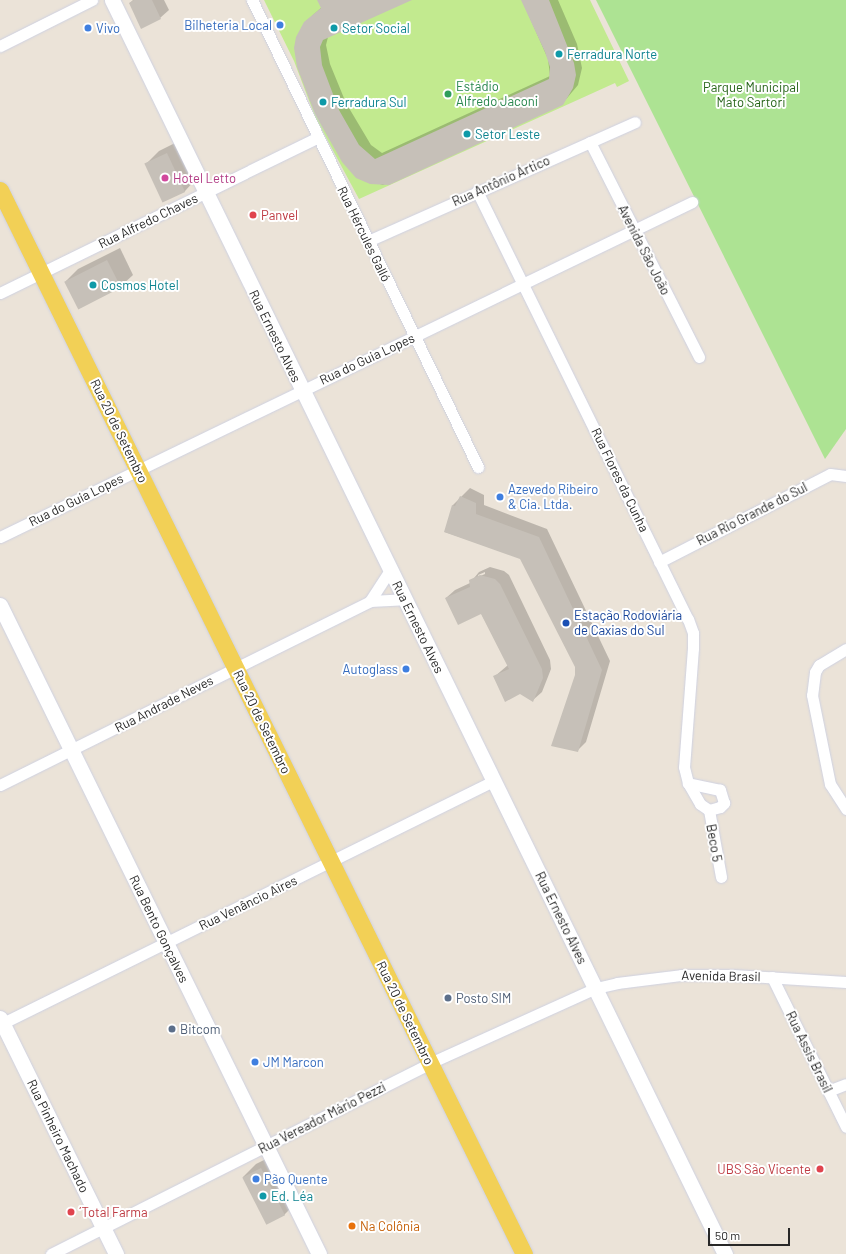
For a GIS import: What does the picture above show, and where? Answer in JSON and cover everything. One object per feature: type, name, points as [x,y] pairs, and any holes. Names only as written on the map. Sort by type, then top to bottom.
[{"type":"main road","name":"Rua 20 de Setembro","points":[[0,190],[524,1254]]},
{"type":"street","points":[[0,46],[92,0]]},
{"type":"street","name":"Rua Ernesto Alves","points":[[112,0],[493,781],[596,988],[724,1254]]},
{"type":"street","name":"Rua Hércules Galló","points":[[252,0],[317,138],[478,467]]},
{"type":"street","name":"Rua Antônio Ártico","points":[[368,241],[635,122]]},
{"type":"street","name":"Rua Alfredo Chaves","points":[[0,293],[317,138]]},
{"type":"street","name":"Avenida São João","points":[[590,142],[699,357]]},
{"type":"street","name":"Rua Flores da Cunha","points":[[477,192],[688,619],[693,633],[684,739],[684,767],[688,783],[700,804],[709,810]]},
{"type":"street","name":"Rua do Guia Lopes","points":[[0,537],[301,389],[415,337],[692,202]]},
{"type":"street","name":"Rua Rio Grande do Sul","points":[[659,562],[830,474],[846,476]]},
{"type":"street","points":[[370,601],[390,570]]},
{"type":"street","name":"Rua Andrade Neves","points":[[0,785],[72,751],[370,601],[404,599]]},
{"type":"street","name":"Rua Bento Gonçalves","points":[[0,605],[319,1254]]},
{"type":"street","points":[[846,649],[819,665],[815,672],[812,695],[830,784],[846,809]]},
{"type":"street","name":"Rua Venâncio Aires","points":[[1,1020],[166,944],[493,781]]},
{"type":"street","points":[[688,783],[714,788],[722,792],[724,803],[720,807],[709,810]]},
{"type":"street","name":"Beco 5","points":[[709,810],[721,877]]},
{"type":"street","name":"Avenida Brasil","points":[[596,988],[617,983],[681,975],[772,977],[846,982]]},
{"type":"street","name":"Rua Assis Brasil","points":[[772,977],[846,1126]]},
{"type":"street","name":"Rua Vereador Mário Pezzi","points":[[51,1254],[104,1229],[430,1064],[596,988]]},
{"type":"street","name":"Rua Pinheiro Machado","points":[[1,1020],[116,1254]]},
{"type":"street","points":[[828,1091],[846,1084]]},
{"type":"green space","name":"Estádio Alfredo Jaconi","points":[[264,0],[590,0],[629,81],[617,87],[615,83],[359,199],[316,119],[294,61]]},
{"type":"green space","name":"Parque Municipal Mato Sartori","points":[[596,0],[846,0],[846,429],[825,459]]},
{"type":"building","points":[[134,0],[152,0],[161,19],[141,29],[129,3]]},
{"type":"building","points":[[317,0],[412,0],[323,40],[320,47],[322,65],[339,110],[359,145],[375,159],[549,79],[550,67],[545,52],[521,0],[549,0],[574,63],[576,75],[573,88],[563,105],[389,185],[370,184],[356,178],[342,162],[315,114],[297,67],[294,48],[296,37],[304,22],[321,8]]},
{"type":"building","name":"Hotel Letto","points":[[167,153],[185,192],[163,203],[144,164]]},
{"type":"building","name":"Cosmos Hotel","points":[[107,260],[121,288],[78,309],[64,282]]},
{"type":"building","name":"Estação Rodoviária de Caxias do Sul","points":[[460,496],[476,503],[476,514],[539,537],[602,670],[578,752],[551,746],[575,675],[575,667],[520,559],[444,532],[452,505],[455,506]]},
{"type":"building","points":[[480,575],[495,579],[500,584],[542,669],[543,678],[533,702],[520,694],[505,702],[493,676],[509,669],[481,614],[458,625],[445,598],[470,587],[469,580]]},
{"type":"building","name":"Ed. Léa","points":[[261,1168],[285,1215],[266,1225],[242,1178]]},
{"type":"place","name":"Bilheteria Local","points":[[280,25]]},
{"type":"place","name":"Vivo","points":[[88,28]]},
{"type":"place","name":"Setor Social","points":[[334,28]]},
{"type":"place","name":"Ferradura Norte","points":[[559,54]]},
{"type":"place","name":"Estádio Alfredo Jaconi","points":[[448,94]]},
{"type":"place","name":"Ferradura Sul","points":[[323,102]]},
{"type":"place","name":"Setor Leste","points":[[467,134]]},
{"type":"place","name":"Hotel Letto","points":[[165,178]]},
{"type":"place","name":"Panvel","points":[[253,215]]},
{"type":"place","name":"Cosmos Hotel","points":[[93,285]]},
{"type":"place","name":"Azevedo Ribeiro & Cia. Ltda.","points":[[500,497]]},
{"type":"place","name":"Estação Rodoviária de Caxias do Sul","points":[[566,623]]},
{"type":"place","name":"Autoglass","points":[[406,669]]},
{"type":"place","name":"Posto SIM","points":[[448,998]]},
{"type":"place","name":"Bitcom","points":[[172,1029]]},
{"type":"place","name":"JM Marcon","points":[[255,1062]]},
{"type":"place","name":"UBS São Vicente","points":[[820,1169]]},
{"type":"place","name":"Pão Quente","points":[[256,1179]]},
{"type":"place","name":"Ed. Léa","points":[[263,1196]]},
{"type":"place","name":"´Total Farma","points":[[71,1212]]},
{"type":"place","name":"Na Colônia","points":[[352,1226]]}]
